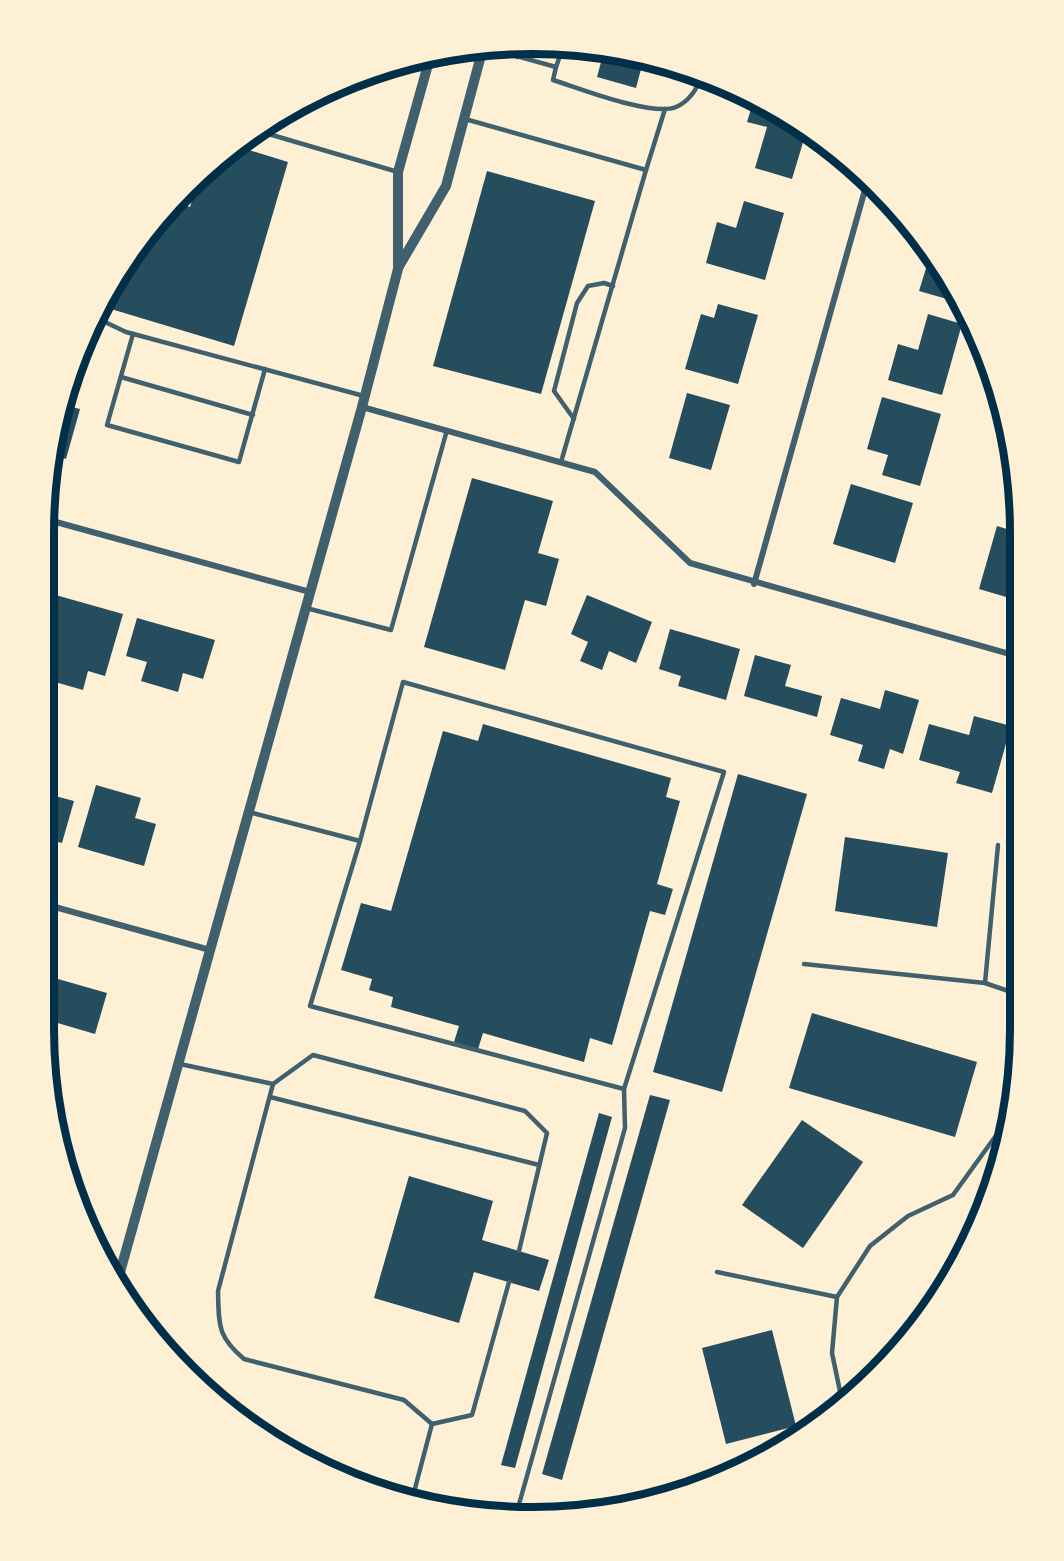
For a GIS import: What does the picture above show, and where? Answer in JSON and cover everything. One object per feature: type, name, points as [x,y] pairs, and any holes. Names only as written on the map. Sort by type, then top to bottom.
[{"type":"street","points":[[398,268],[446,186],[483,57]]},
{"type":"street","points":[[120,1271],[306,608],[398,268],[398,172],[428,66]]},
{"type":"street","points":[[754,584],[865,189]]},
{"type":"street","points":[[363,402],[447,430],[595,472],[690,563],[754,584],[1010,654]]},
{"type":"street","points":[[54,522],[310,592]]},
{"type":"street","points":[[54,907],[210,950]]},
{"type":"lane","points":[[509,55],[556,67]]},
{"type":"lane","points":[[560,55],[553,80],[651,109],[675,108],[691,98],[698,84]]},
{"type":"lane","points":[[561,462],[666,109]]},
{"type":"lane","points":[[465,119],[646,170]]},
{"type":"lane","points":[[268,134],[398,172]]},
{"type":"lane","points":[[574,419],[554,391],[577,303],[588,286],[604,284],[613,286]]},
{"type":"lane","points":[[104,320],[133,334],[265,369],[363,402]]},
{"type":"lane","points":[[133,334],[107,425],[239,462],[265,369]]},
{"type":"lane","points":[[120,377],[253,415]]},
{"type":"lane","points":[[306,608],[391,630],[447,430]]},
{"type":"lane","points":[[518,1507],[625,1128],[624,1089],[724,772],[403,682],[360,841],[310,1006],[624,1089]]},
{"type":"lane","points":[[249,812],[360,841]]},
{"type":"lane","points":[[985,984],[998,845]]},
{"type":"lane","points":[[804,964],[985,984],[1010,992]]},
{"type":"lane","points":[[432,1424],[404,1400],[244,1359],[227,1344],[219,1323],[218,1291],[273,1084],[313,1055],[525,1111],[547,1133],[519,1251]]},
{"type":"lane","points":[[178,1064],[273,1084]]},
{"type":"lane","points":[[270,1097],[539,1165]]},
{"type":"lane","points":[[840,1393],[832,1353],[837,1297],[870,1246],[908,1216],[953,1195],[999,1132]]},
{"type":"lane","points":[[717,1272],[837,1297]]},
{"type":"lane","points":[[432,1424],[472,1414],[509,1282]]},
{"type":"lane","points":[[414,1492],[432,1424]]},
{"type":"building","points":[[602,59],[642,67],[636,88],[597,77]]},
{"type":"building","points":[[751,108],[804,139],[792,179],[755,168],[767,127],[747,122]]},
{"type":"building","points":[[246,149],[288,162],[234,346],[110,309],[153,241],[184,205],[190,207],[194,194]]},
{"type":"building","points":[[487,171],[595,201],[541,394],[433,366]]},
{"type":"building","points":[[744,201],[784,213],[765,280],[706,263],[717,222],[736,228]]},
{"type":"building","points":[[927,265],[929,266],[950,300],[919,291]]},
{"type":"building","points":[[718,304],[758,315],[738,384],[685,369],[701,314],[714,318]]},
{"type":"building","points":[[928,314],[962,324],[942,395],[888,380],[898,344],[918,350]]},
{"type":"building","points":[[687,393],[730,405],[711,470],[669,458]]},
{"type":"building","points":[[882,397],[941,414],[920,486],[882,475],[888,455],[867,449]]},
{"type":"building","points":[[70,407],[80,409],[66,459],[60,457]]},
{"type":"building","points":[[472,478],[553,501],[538,553],[559,559],[546,606],[525,600],[505,670],[424,647]]},
{"type":"building","points":[[851,484],[913,503],[895,563],[833,544]]},
{"type":"building","points":[[997,526],[1010,530],[1010,598],[979,589]]},
{"type":"building","points":[[54,595],[123,614],[105,676],[88,671],[83,690],[54,682],[54,658],[58,644],[54,643]]},
{"type":"building","points":[[587,595],[652,622],[636,663],[609,651],[602,670],[580,661],[588,642],[571,634]]},
{"type":"building","points":[[137,618],[215,640],[203,679],[183,673],[178,692],[141,681],[147,662],[126,656]]},
{"type":"building","points":[[670,629],[740,649],[726,700],[678,686],[681,676],[659,669]]},
{"type":"building","points":[[755,655],[791,665],[785,686],[822,696],[817,717],[744,696]]},
{"type":"building","points":[[885,690],[919,700],[903,754],[890,749],[884,769],[858,761],[863,745],[830,735],[841,698],[880,709]]},
{"type":"building","points":[[974,716],[1010,726],[992,793],[956,783],[960,772],[919,760],[929,724],[969,735]]},
{"type":"building","points":[[483,724],[671,778],[666,797],[680,801],[657,884],[673,889],[665,915],[650,911],[612,1045],[590,1038],[584,1062],[483,1033],[478,1049],[454,1042],[459,1026],[391,1007],[393,997],[369,990],[372,979],[341,970],[361,903],[391,911],[443,731],[478,741]]},
{"type":"building","points":[[738,774],[807,794],[722,1092],[653,1072]]},
{"type":"building","points":[[96,785],[141,798],[135,818],[156,824],[144,866],[78,847]]},
{"type":"building","points":[[54,796],[74,801],[62,843],[54,841]]},
{"type":"building","points":[[845,837],[948,853],[937,927],[835,911]]},
{"type":"building","points":[[54,978],[107,993],[95,1034],[54,1022]]},
{"type":"building","points":[[812,1013],[977,1062],[955,1137],[789,1088]]},
{"type":"building","points":[[650,1095],[670,1100],[562,1480],[542,1474]]},
{"type":"building","points":[[599,1113],[612,1117],[515,1468],[501,1465]]},
{"type":"building","points":[[802,1120],[863,1162],[803,1248],[742,1205]]},
{"type":"building","points":[[409,1176],[493,1201],[482,1240],[549,1260],[539,1291],[474,1272],[459,1323],[374,1298]]},
{"type":"building","points":[[772,1330],[796,1426],[726,1444],[702,1348]]}]
